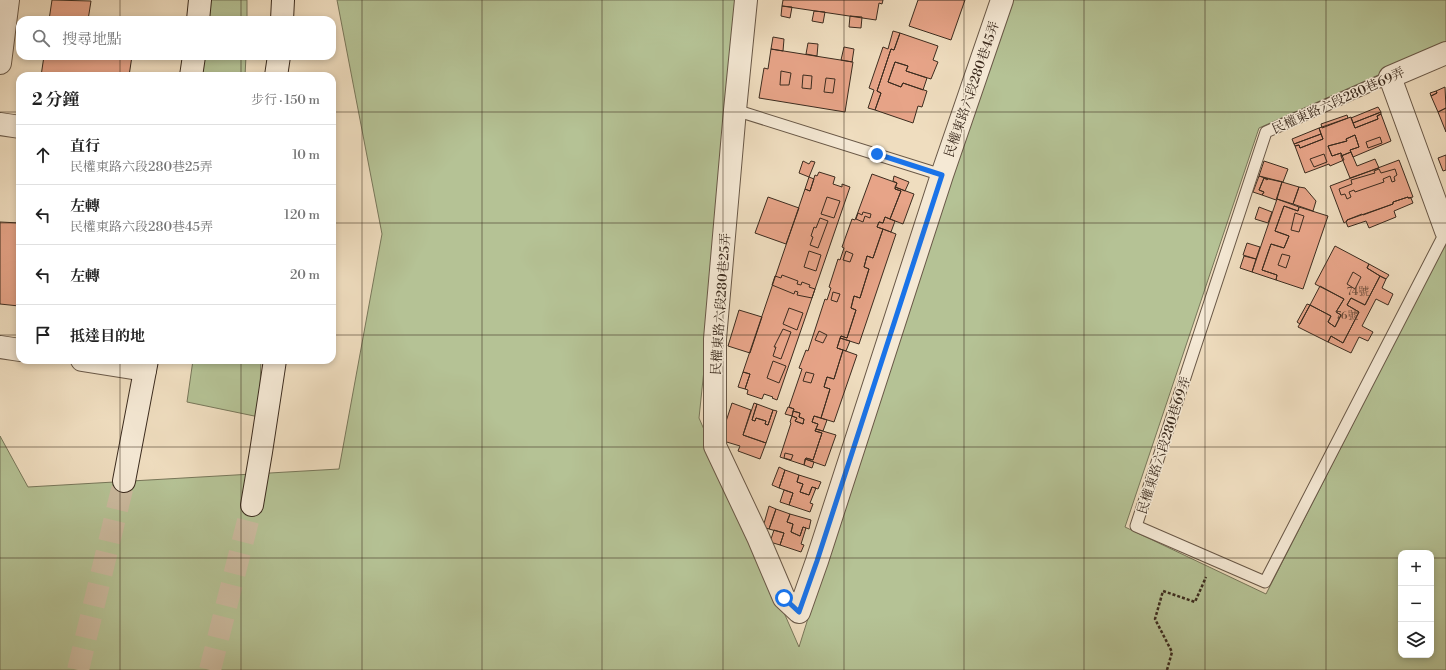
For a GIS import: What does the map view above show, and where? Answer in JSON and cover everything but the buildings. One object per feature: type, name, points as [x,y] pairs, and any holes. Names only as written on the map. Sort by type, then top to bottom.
[{"type":"street","points":[[0,63],[8,0]]},
{"type":"street","points":[[198,16],[200,0]]},
{"type":"street","points":[[282,16],[283,0]]},
{"type":"street","name":"民權東路六段280巷25弄","points":[[746,0],[715,339],[715,446],[758,537],[784,598],[799,612]]},
{"type":"street","name":"民權東路六段280巷45弄","points":[[799,612],[817,561],[942,175],[1002,0]]},
{"type":"street","name":"民權東路六段280巷69弄","points":[[1390,77],[1446,53]]},
{"type":"street","points":[[276,72],[278,60]]},
{"type":"street","points":[[283,60],[284,72]]},
{"type":"street","points":[[1390,77],[1446,231]]},
{"type":"street","points":[[0,124],[16,126]]},
{"type":"street","points":[[0,347],[16,349]]},
{"type":"street","points":[[124,481],[146,365],[133,364]]},
{"type":"street","points":[[263,364],[262,379],[270,401]]},
{"type":"street","points":[[252,506],[270,401],[275,364]]},
{"type":"lane","name":"民權東路六段280巷69弄","points":[[1390,77],[1266,132],[1136,526],[1265,582],[1446,231]]},
{"type":"lane","points":[[735,110],[942,175]]},
{"type":"path","points":[[1167,670],[1172,652],[1155,619],[1163,591],[1195,602],[1214,560]]},
{"type":"green space","points":[[203,0],[247,0],[247,16],[201,16]]},
{"type":"green space","points":[[337,0],[737,0],[711,302],[699,418],[799,647],[850,485],[1009,0],[1446,0],[1446,45],[1259,128],[1125,527],[1266,594],[1446,241],[1446,670],[0,670],[0,436],[28,487],[339,469],[382,234]]},
{"type":"green space","points":[[195,60],[246,60],[245,72],[195,72]]},
{"type":"green space","points":[[192,364],[261,364],[259,417],[187,402]]},
{"type":"tunnel","points":[[78,670],[124,481]]},
{"type":"tunnel","points":[[210,670],[252,505]]},
{"type":"route","points":[[784,598],[799,612],[817,561],[942,175],[877,154]]}]
